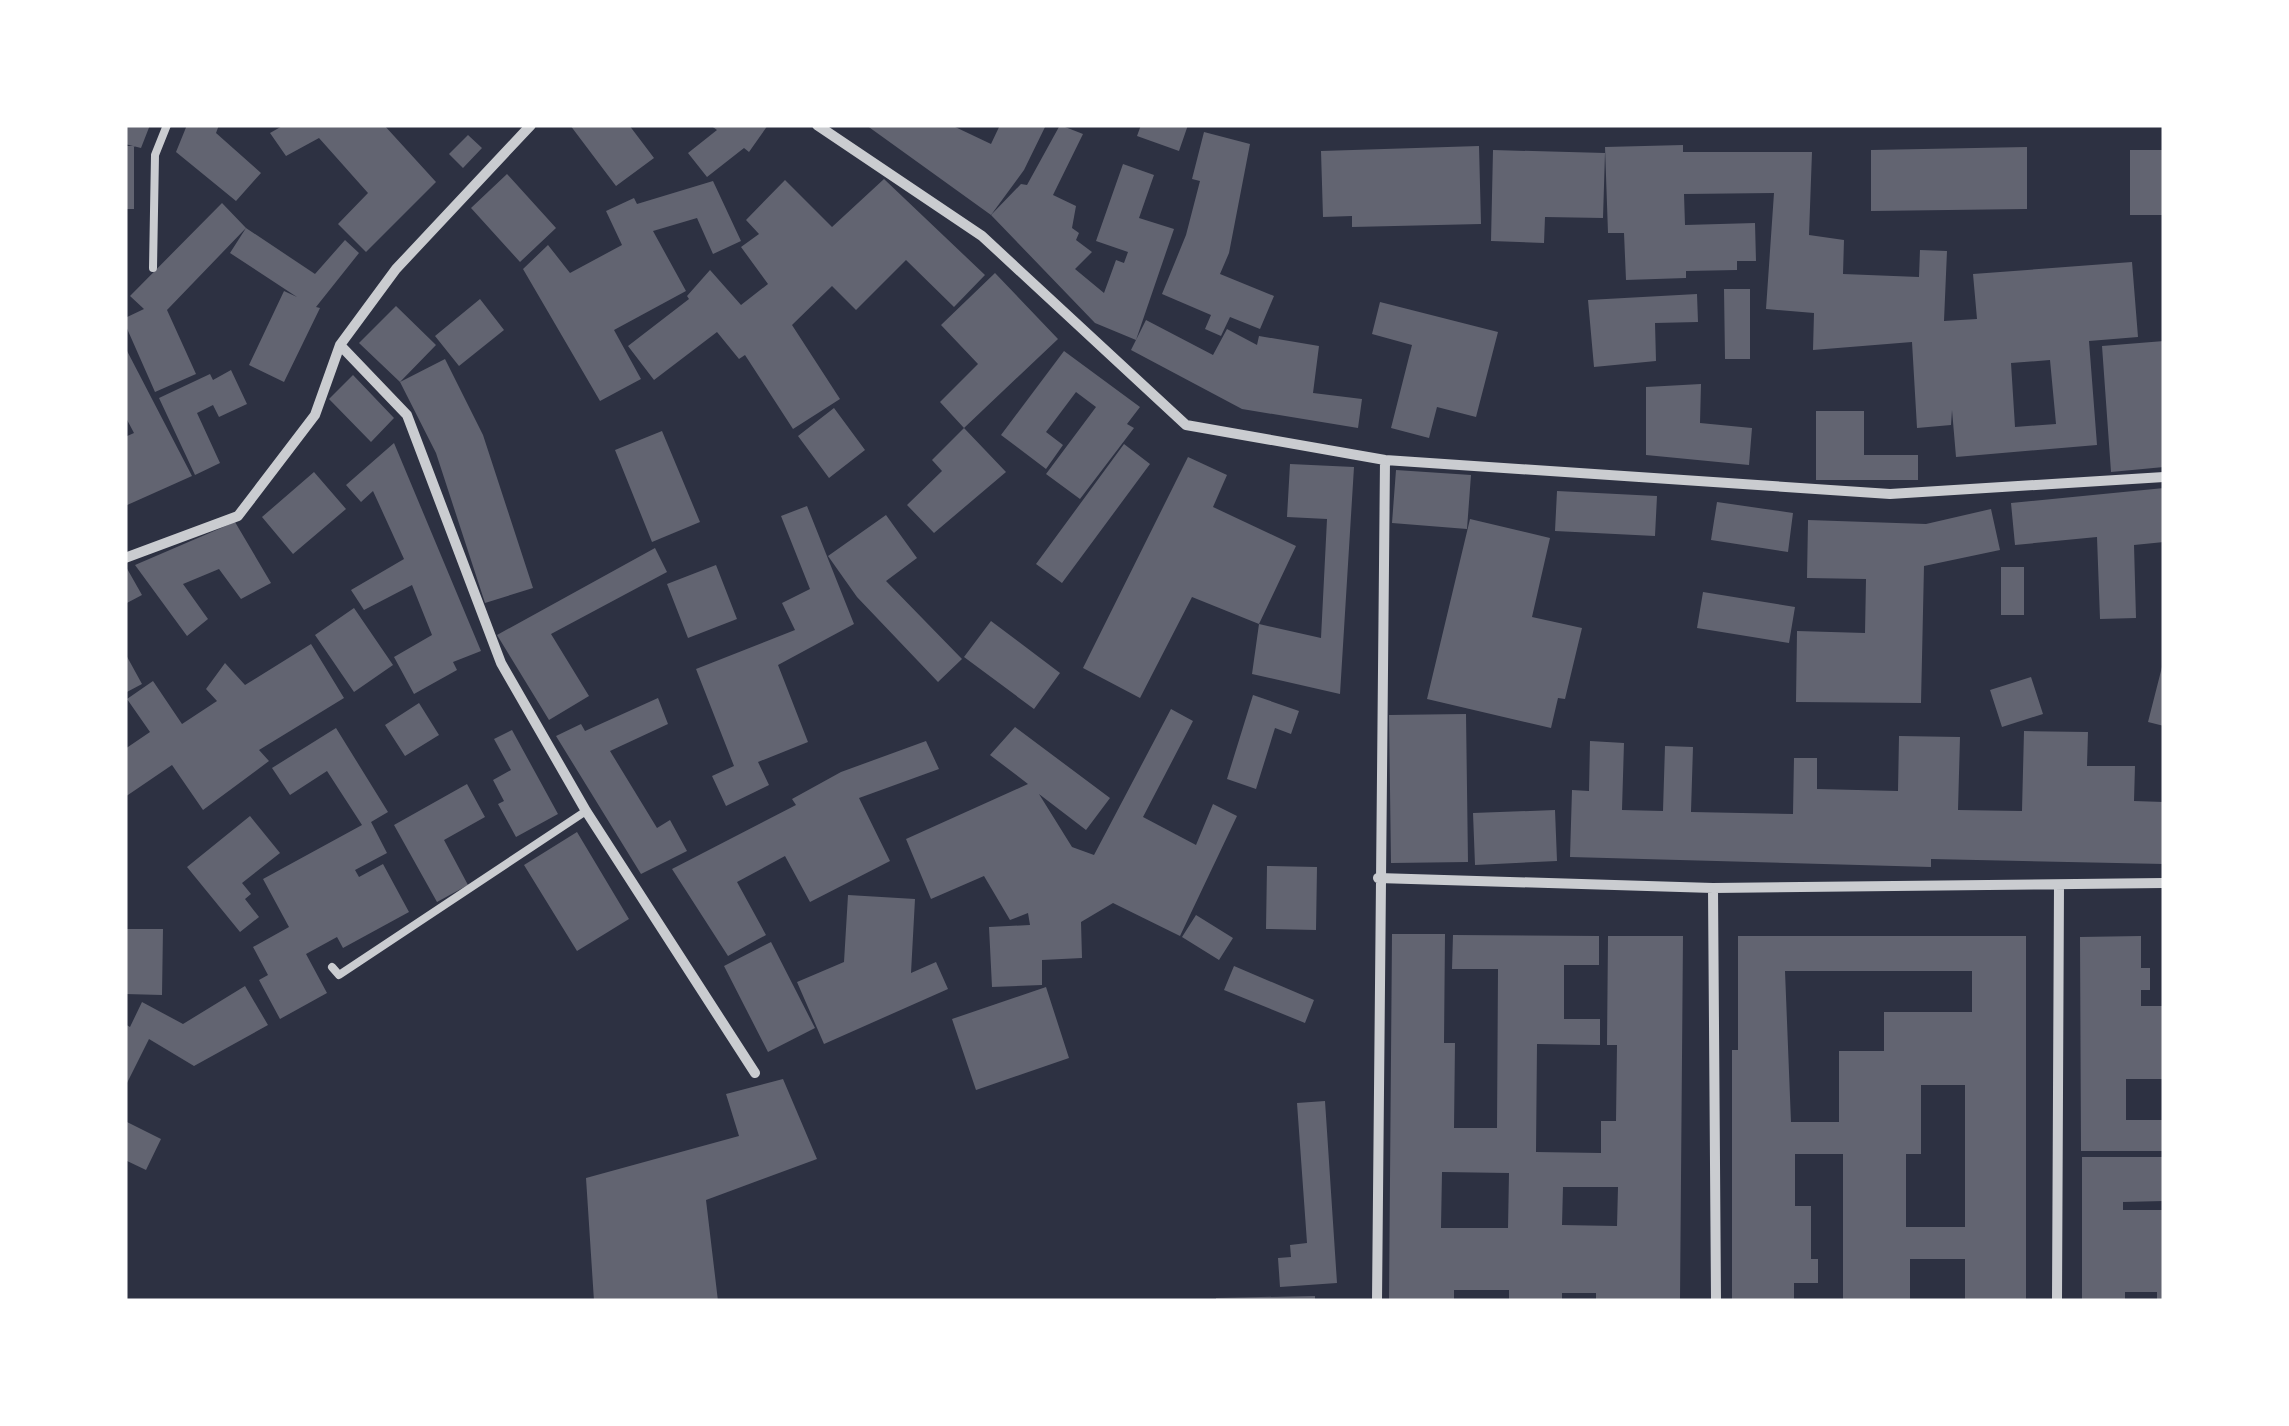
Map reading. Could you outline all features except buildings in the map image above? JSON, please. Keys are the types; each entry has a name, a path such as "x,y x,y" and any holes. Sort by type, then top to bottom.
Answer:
{"street":[{"path":"125,558 238,516 315,415 340,345 396,268 532,125"},
{"path":"817,125 982,236 1186,424 1386,460 1890,494 2164,476"},
{"path":"340,345 407,415 501,663 586,811 756,1073"},
{"path":"1377,1301 1378,878 1386,460"},
{"path":"1378,878 1713,888 2164,883"},
{"path":"2058,885 2058,1301"},
{"path":"1713,888 1716,1301"}],"lane":[{"path":"153,268 155,155 167,125"},
{"path":"332,967 338,975 586,811"}]}
